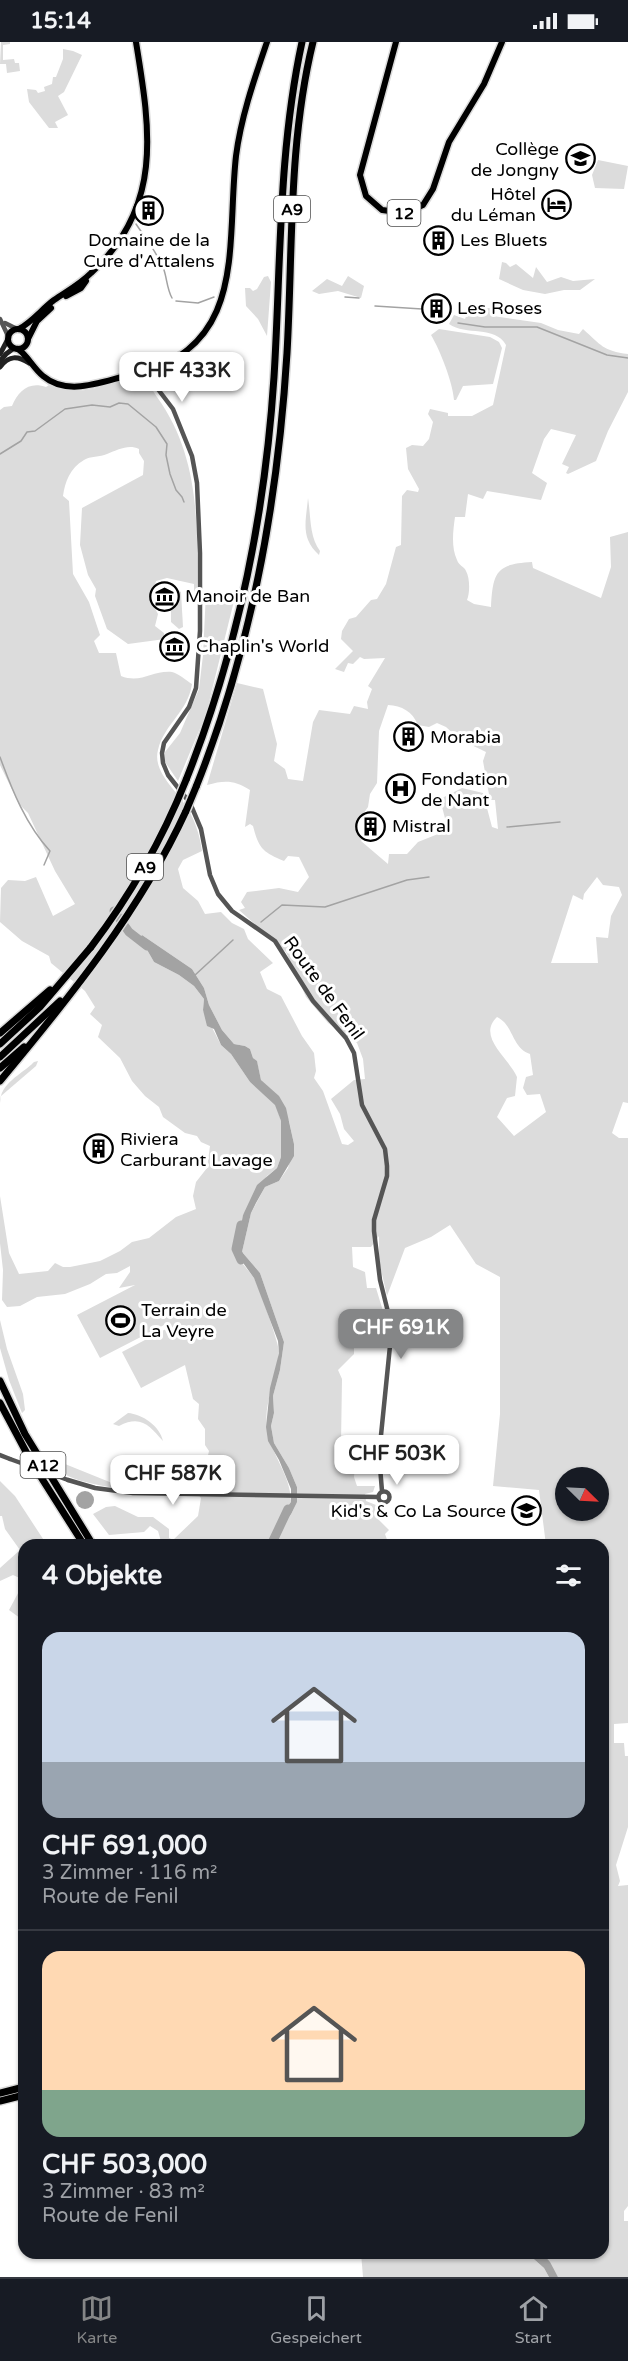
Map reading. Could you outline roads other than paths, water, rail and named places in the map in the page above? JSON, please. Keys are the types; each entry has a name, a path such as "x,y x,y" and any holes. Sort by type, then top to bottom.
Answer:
{"highway":[{"name":"A9","path":"0,1044 40,1007 91,947 142,872 167,824 210,717 247,576 259,510 274,376 284,158 302,42"},
{"name":"A9","path":"0,1057 70,992 119,929 175,835 215,735 257,577 271,501 286,360 294,167 300,112 313,42"},
{"path":"0,1033 60,983"},
{"path":"0,1068 33,1037 70,992"},
{"path":"0,1082 70,992"},
{"name":"A12","path":"0,1381 25,1434 89,1539"},
{"name":"A12","path":"0,1403 29,1457 80,1539"},
{"path":"0,2093 18,2088"},
{"path":"0,2101 18,2096"}],"main road":[{"path":"0,361 6,354 24,347 39,318 59,301 81,288 115,246 129,223 145,177 148,129 136,42"},
{"path":"8,338 16,349 50,381 58,385 74,387 148,370 174,358 195,344 212,324 222,301 237,156 245,106 267,42"},
{"name":"12","path":"396,42 360,175 364,192 372,203 381,210 400,214 416,210 431,194 449,142 484,84 502,42"},
{"path":"0,354 12,332 92,273"},
{"path":"18,329 25,332 32,364"},
{"path":"0,367 13,357 19,357 32,364"}],"street":[{"path":"1,320 18,329"},
{"path":"1,320 8,338"},
{"name":"Route de Fenil","path":"148,370 154,384 173,409 192,456 197,483 201,553 196,688 189,707 164,743 163,763 168,775 190,803 201,829 210,875 218,894 232,911 275,941 313,1001 351,1044 362,1105 385,1149 387,1176 377,1206 374,1231 380,1280 390,1320 391,1336 380,1455 382,1491"},
{"path":"0,1455 68,1480 120,1492 368,1496 378,1497 383,1502 389,1500 388,1493 382,1491 378,1497"}],"waterway":[{"path":"136,224 161,263 172,298"},
{"path":"176,301 198,303 214,297"},
{"path":"345,297 359,298"},
{"path":"375,306 422,309"},
{"path":"458,323 485,327 537,327 607,355 628,358"},
{"path":"0,454 21,441 27,432 35,431 65,409 92,405 110,407 119,403 128,404 156,427 167,444 166,455 170,474 184,502"},
{"path":"0,757 27,819 50,851 44,865"},
{"path":"507,827 560,822"},
{"path":"261,922 282,905 325,907 407,880 429,877"},
{"path":"114,911 129,932 147,946"},
{"path":"194,976 233,940"},
{"path":"241,1225 236,1249 241,1260"},
{"path":"274,1539 288,1509"}],"place":[{"name":"Collège de Jongny","path":"580,159"},
{"name":"Hôtel du Léman","path":"557,204"},
{"name":"Domaine de la Cure d'Attalens","path":"149,211"},
{"name":"Les Bluets","path":"439,240"},
{"name":"Les Roses","path":"436,308"},
{"name":"Manoir de Ban","path":"164,596"},
{"name":"Chaplin's World","path":"175,646"},
{"name":"Morabia","path":"409,737"},
{"name":"Fondation de Nant","path":"400,789"},
{"name":"Mistral","path":"371,826"},
{"name":"Riviera Carburant Lavage","path":"99,1149"},
{"name":"Terrain de La Veyre","path":"120,1320"},
{"name":"Kid's & Co La Source","path":"527,1511"}]}
